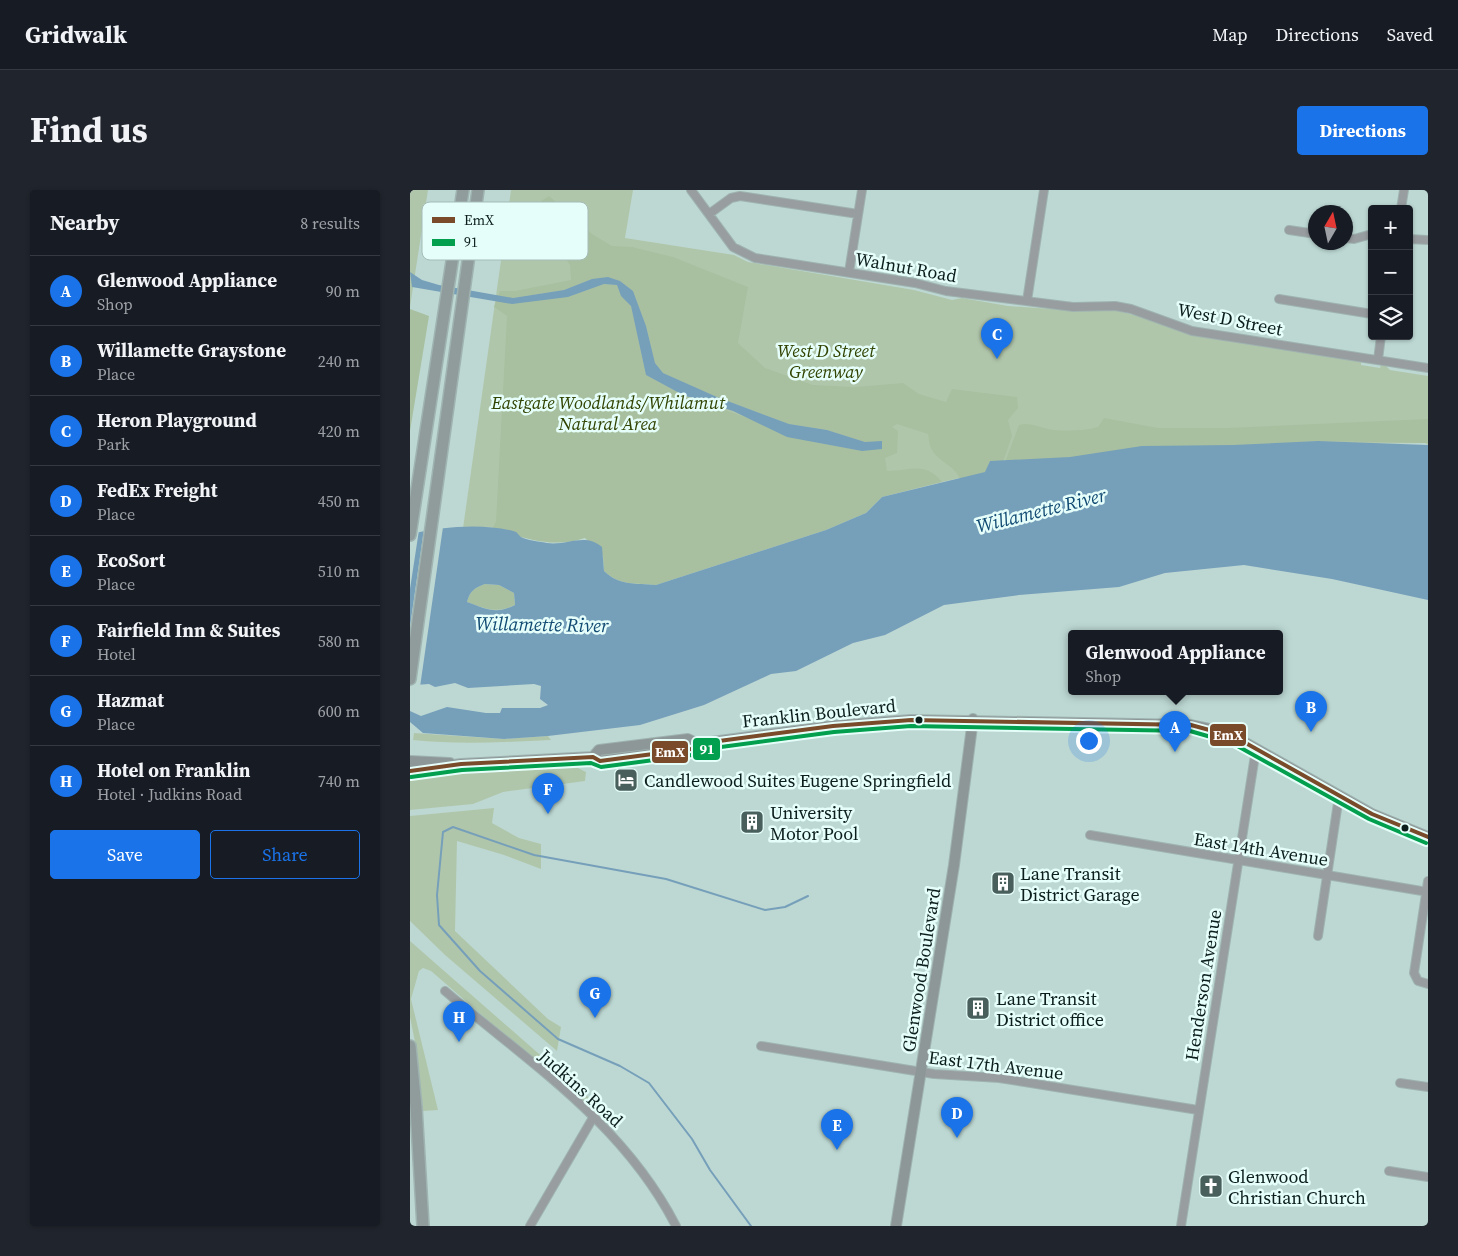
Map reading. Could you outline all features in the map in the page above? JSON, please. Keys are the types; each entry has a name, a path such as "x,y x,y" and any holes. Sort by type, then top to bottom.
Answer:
{"highway":[{"path":"410,535 451,260"},
{"path":"410,679 469,260"},
{"path":"410,1046 416,1107 423,1226"}],"main road":[{"name":"Franklin Boulevard","path":"410,771 461,764 593,758 600,761 691,749 698,744 870,722 973,719 1191,725 1220,732 1256,749 1392,824 1428,838"},
{"name":"Glenwood Boulevard","path":"896,1226 954,866 973,719"},
{"name":"Franklin Boulevard","path":"410,761 461,764"}],"street":[{"name":"Walnut Road","path":"691,190 733,247 754,258 915,283 946,291 1027,301"},
{"path":"849,272 862,190"},
{"path":"1027,301 1044,190"},
{"path":"1402,205 1404,190"},
{"path":"709,214 731,198 740,196 858,214"},
{"path":"1289,230 1308,233"},
{"path":"1353,239 1368,235"},
{"path":"1413,239 1428,240"},
{"path":"1279,299 1368,313"},
{"name":"West D Street","path":"1027,301 1072,307 1115,306 1131,309 1192,330 1428,368"},
{"path":"1378,360 1380,340"},
{"name":"Henderson Avenue","path":"1181,1226 1256,749"},
{"path":"1318,936 1339,796"},
{"name":"East 14th Avenue","path":"1090,835 1427,892"},
{"path":"1428,881 1415,978 1428,984"},
{"name":"Judkins Road","path":"444,991 594,1116 647,1176 676,1226"},
{"name":"East 17th Avenue","path":"761,1046 922,1072 999,1078 1198,1110"},
{"path":"1400,1083 1428,1087"},
{"path":"530,1226 594,1116"},
{"path":"1389,1171 1428,1177"}],"green space":[{"path":"410,190 428,190 426,202 422,202 422,229 410,307"},
{"name":"West D Street Greenway","path":"511,190 633,190 625,238 734,255 748,262 914,290 952,300 962,298 1008,306 1083,311 1117,311 1142,317 1193,335 1361,360 1361,365 1380,368 1381,365 1386,366 1390,370 1428,376 1428,445 1425,443 1142,446 1070,457 990,461 986,472 942,482 514,531 487,527 463,528 501,260 588,260 588,202 509,202"},
{"name":"Eastgate Woodlands/Whilamut Natural Area","path":"549,196 556,202 541,202"},
{"name":"Eastgate Woodlands/Whilamut Natural Area","path":"588,230 612,246 632,247 673,257 748,287 738,343 765,368 813,385 855,387 903,383 919,394 946,402 952,389 1017,397 1018,408 1008,420 1012,436 1003,462 990,461 986,472 960,479 955,471 932,450 928,434 897,424 892,427 898,431 897,453 885,458 887,471 923,469 936,475 942,482 882,497 866,513 826,530 656,585 628,583 610,576 604,571 603,556 585,538 561,542 538,541 493,528 496,521 507,316 494,307 500,291 515,291 571,280 570,265 567,260 588,260","holes":["592,279 620,281 633,291 646,326 655,363 663,373 717,397 789,424 827,430 865,442 882,442 862,451 815,442 683,395 646,375 631,306 621,296 617,285 604,284 568,297 513,298 564,290"]},
{"path":"410,309 429,316 410,431"},
{"path":"1104,418 1158,428 1227,428 1428,419 1428,443 1318,441 1005,462 1019,425 1032,425 1054,430 1070,431 1098,427"},
{"path":"485,584 499,585 514,593 515,605 496,610 467,602 473,590"},
{"path":"414,733 504,739 548,736 551,740 482,743 430,742 413,740"},
{"path":"578,768 586,772 585,781 503,792 473,804 410,810 410,774"},
{"path":"494,808 492,823 519,838 541,844 541,869 504,855 457,841 455,931 548,1019 561,1027 557,1051 445,955 410,921 410,816"},
{"path":"410,941 620,1125 615,1130 431,971 423,968 419,971 411,999 438,1110 423,1111 417,1052 410,1017"}],"water":[{"path":"410,272 422,280 439,285 513,298 564,290 592,279 608,277 620,281 633,291 646,326 655,363 663,373 717,397 789,424 827,430 865,442 882,441 882,449 862,451 787,437 733,411 683,395 646,375 631,306 621,296 617,285 604,284 568,297 512,304 412,287"},
{"name":"Willamette River","path":"1318,441 1428,445 1428,600 1332,579 1244,565 1165,573 1119,587 1019,595 944,605 885,635 853,643 796,671 771,674 704,705 640,725 548,736 504,739 423,733 410,722 410,711 421,716 447,707 486,713 500,713 502,708 540,708 548,705 540,699 541,686 534,684 468,688 455,683 435,687 429,684 415,685 410,692 410,534 435,529 488,527 513,531 523,538 547,543 589,540 602,547 604,571 610,576 628,583 656,585 826,530 866,513 882,497 985,472 990,461 1070,457 1142,446 1233,445","holes":["485,584 499,585 514,593 515,605 502,610 491,610 467,602 473,590 478,587"]}],"pier":[{"path":"443,527 420,687 410,694 410,626 424,529"},
{"path":"419,530 410,589 410,532"}],"waterway":[{"path":"751,1226 710,1170 692,1139 649,1083 620,1066 558,1039 480,971 439,925 437,895 443,832 453,827 534,855 666,879 765,910 785,907 808,896"}],"transit line":[{"name":"EmX","path":"410,771 461,764 593,757 600,761 691,749 704,743 833,726 911,720 1191,725 1235,737 1372,814 1428,837"},
{"name":"91","path":"411,777 462,770 591,763 601,767 692,755 706,749 834,732 911,726 1190,731 1232,743 1369,819 1426,843"}],"place":[{"name":"Heron Playground","path":"997,359"},
{"name":"Willamette Graystone","path":"1311,732"},
{"name":"Glenwood Appliance","path":"1175,752"},
{"name":"Candlewood Suites Eugene Springfield","path":"626,780"},
{"name":"Fairfield Inn & Suites","path":"548,814"},
{"name":"University Motor Pool","path":"752,822"},
{"name":"Lane Transit District Garage","path":"1003,883"},
{"name":"Lane Transit District office","path":"978,1008"},
{"name":"Hazmat","path":"595,1018"},
{"name":"Hotel on Franklin","path":"459,1042"},
{"name":"FedEx Freight","path":"957,1138"},
{"name":"EcoSort","path":"837,1150"},
{"name":"Glenwood Christian Church","path":"1211,1186"}]}
